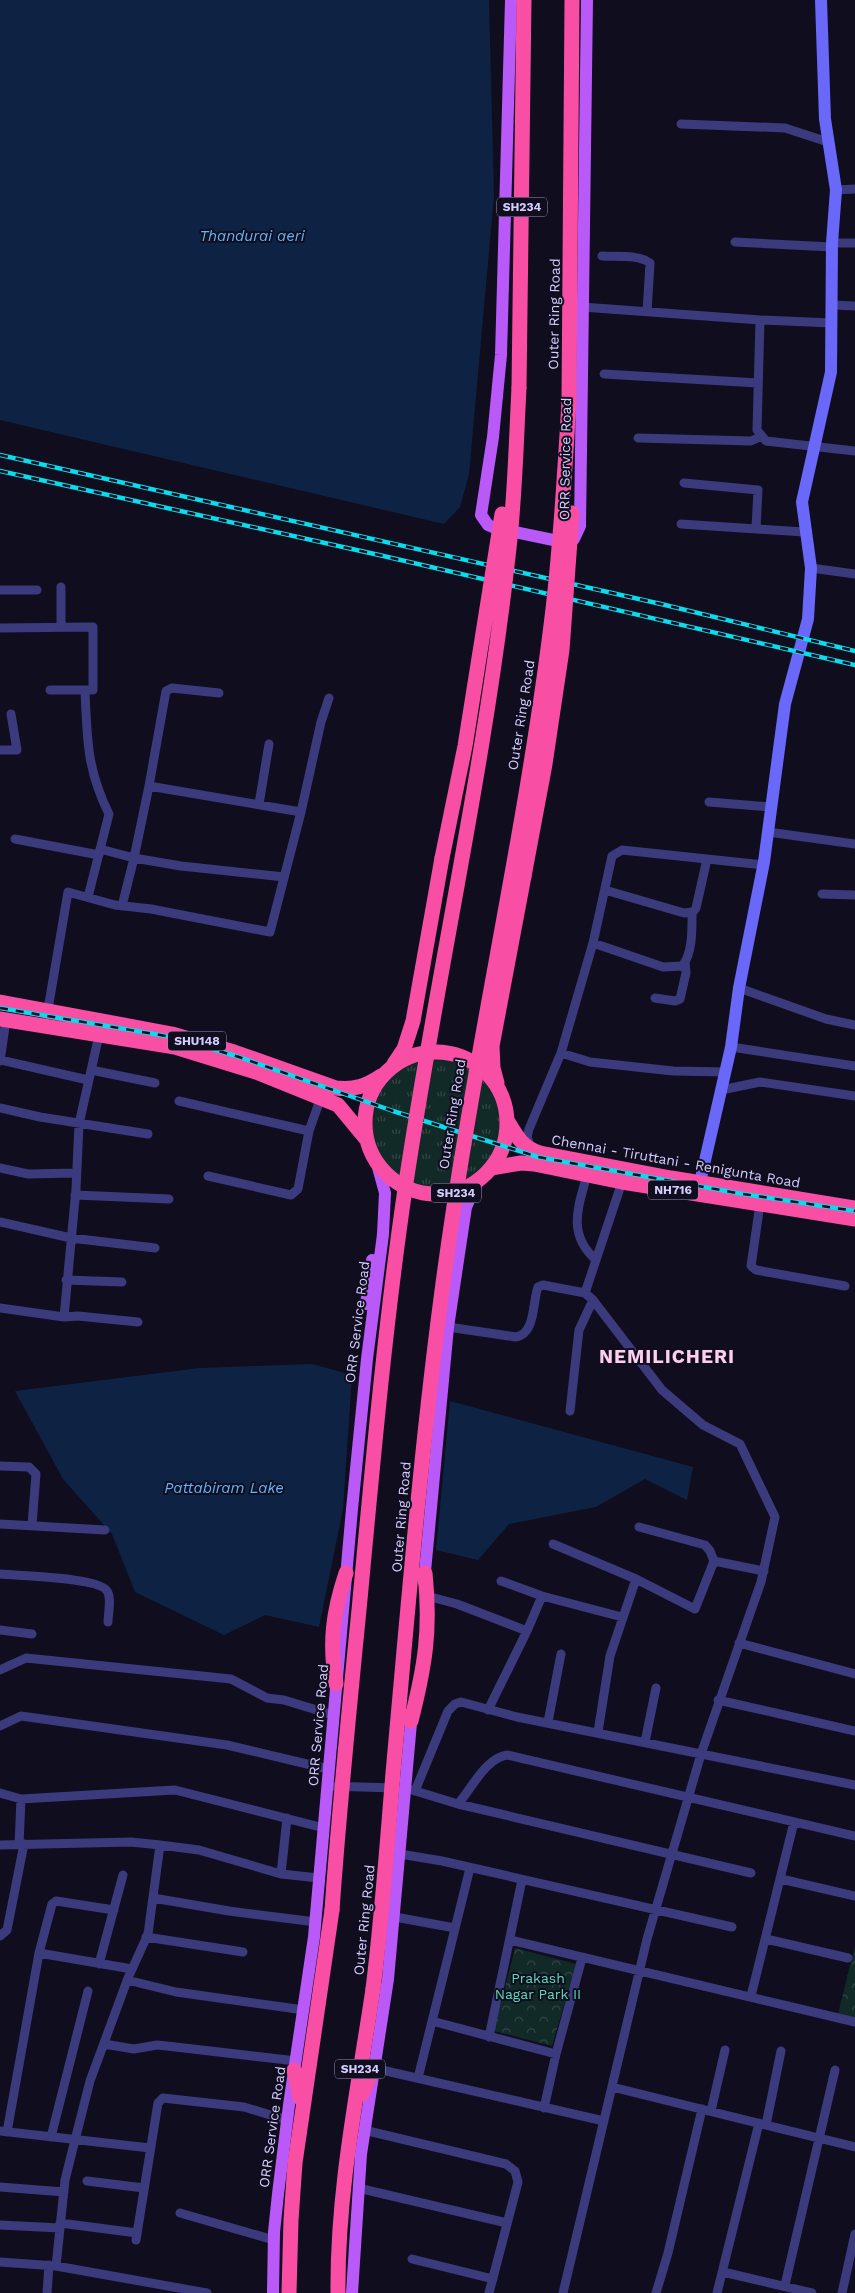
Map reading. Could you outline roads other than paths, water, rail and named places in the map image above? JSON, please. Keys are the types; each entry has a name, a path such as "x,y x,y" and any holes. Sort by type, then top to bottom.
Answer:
{"highway":[{"name":"SH234","path":"289,2293 290,2220 297,2145 332,1910 342,1776 370,1490 404,1195 470,816 508,555 519,398 524,0"},
{"name":"Outer Ring Road","path":"338,2293 339,2243 347,2149 373,1989 383,1904 416,1521 437,1325 475,1075 548,647 561,531 568,427 572,0"},
{"path":"388,1071 404,1049 413,1021 484,632 519,398"},
{"path":"501,1094 493,1068 492,1046 545,764 563,642 572,518 568,427"},
{"name":"Chennai - Tiruttani - Renigunta Road","path":"0,1002 99,1035 175,1047 256,1072 322,1097 338,1105 367,1140 376,1160 391,1177 421,1192 443,1193 454,1191 479,1179 491,1168 503,1146 507,1120"},
{"name":"Chennai - Tiruttani - Renigunta Road","path":"3,1020 46,1018 172,1034 234,1052 336,1088 350,1089 365,1086 406,1059 418,1055 430,1053 454,1055 466,1059 486,1073 501,1094 507,1120 519,1141 533,1151 699,1188 760,1204 855,1219"},
{"name":"Chennai - Tiruttani - Renigunta Road","path":"367,1140 366,1111 370,1097 388,1071"},
{"name":"Chennai - Tiruttani - Renigunta Road","path":"491,1168 521,1163 534,1164 622,1182 699,1188 855,1208"},
{"path":"336,1684 332,1661 332,1630 338,1597 346,1572"},
{"path":"411,1721 421,1682 427,1643 425,1573"},
{"path":"295,2066 302,2109"},
{"path":"353,2113 373,2068"}],"main road":[{"name":"ORR Service Road","path":"511,0 501,355 493,437 481,515 488,525 563,542 574,539 578,533 587,0"},
{"name":"ORR Service Road","path":"346,1572 369,1347 383,1234 385,1193 376,1160"},
{"path":"352,2293 358,2188 364,2130 388,1979 400,1854 410,1790 411,1721 448,1327 453,1298 460,1280 469,1230 467,1202 479,1179"},
{"name":"ORR Service Road","path":"273,2293 274,2240 287,2120 316,1922 336,1684"}],"street":[{"path":"699,1188 731,1047 739,988 764,865 785,704 808,619 811,568 804,532 802,502 831,372 832,245 836,190 828,142 821,0"},
{"path":"681,124 779,128 828,142"},
{"path":"836,190 855,189"},
{"path":"735,242 832,245 855,243"},
{"path":"602,256 638,258 650,263 647,312"},
{"path":"832,305 855,306"},
{"path":"582,308 832,323"},
{"path":"760,320 757,430 760,437 766,441 855,451"},
{"path":"604,374 758,383"},
{"path":"638,438 751,442 760,437"},
{"path":"684,483 758,490 756,528"},
{"path":"681,524 804,532"},
{"path":"811,568 855,574"},
{"path":"61,587 61,627"},
{"path":"0,590 37,590"},
{"path":"0,628 93,626 93,690 50,690"},
{"path":"122,906 149,786 166,691 172,688 219,693"},
{"path":"85,690 88,751 98,792 109,814 88,897"},
{"path":"46,1018 68,892 122,906 151,909 270,932 301,812 321,722 329,698"},
{"path":"0,750 17,750 12,714"},
{"path":"259,804 269,744"},
{"path":"149,786 301,812"},
{"path":"709,802 771,807"},
{"path":"768,832 855,844"},
{"path":"15,839 181,866 284,877"},
{"path":"533,1151 527,1137 529,1129 561,1053 593,943 612,856 622,850 764,865"},
{"path":"605,890 684,913 692,912 696,908 707,859"},
{"path":"822,894 855,895"},
{"path":"655,998 675,1001 680,999 686,973 692,912"},
{"path":"593,943 663,967 682,966 686,962"},
{"path":"739,988 826,1019 855,1025"},
{"path":"3,1020 0,1060 88,1080"},
{"path":"64,1317 75,1195 79,1124 99,1035"},
{"path":"731,1047 855,1066"},
{"path":"561,1053 590,1062 673,1071 725,1072"},
{"path":"90,1070 155,1082"},
{"path":"721,1090 760,1082 855,1096"},
{"path":"208,1176 291,1195 298,1188 309,1131 322,1097"},
{"path":"178,1101 309,1131"},
{"path":"0,1108 79,1124 148,1134"},
{"path":"0,1168 28,1174 76,1173"},
{"path":"587,1175 578,1210 578,1236 585,1250 596,1260"},
{"path":"586,1293 622,1182"},
{"path":"75,1195 169,1199"},
{"path":"760,1204 751,1266 756,1270 844,1286"},
{"path":"0,1222 71,1238 155,1248"},
{"path":"66,1280 122,1282"},
{"path":"448,1327 516,1337 522,1336 526,1333 529,1326 538,1287 543,1286 586,1293 662,1390 703,1425 740,1444 775,1517 764,1571 718,1700 655,1910 563,2293"},
{"path":"570,1411 579,1330 593,1300"},
{"path":"0,1308 64,1317 78,1316 138,1322"},
{"path":"0,1466 29,1467 36,1474 32,1525"},
{"path":"0,1524 105,1530"},
{"path":"553,1544 636,1580 695,1609 714,1561 710,1551 705,1546 639,1527"},
{"path":"714,1561 764,1571"},
{"path":"0,1574 74,1579 102,1586 108,1591 108,1622"},
{"path":"501,1580 542,1596 622,1617"},
{"path":"598,1732 610,1656 636,1580"},
{"path":"427,1596 457,1604 527,1631"},
{"path":"488,1710 542,1596"},
{"path":"0,1630 32,1634"},
{"path":"739,1644 855,1674"},
{"path":"548,1722 561,1654"},
{"path":"0,1670 26,1658 231,1679 267,1698 284,1700 333,1715"},
{"path":"645,1742 656,1688"},
{"path":"718,1700 855,1731"},
{"path":"410,1790 451,1707 462,1702 488,1710 855,1785"},
{"path":"0,1726 21,1716 227,1745 328,1769"},
{"path":"458,1804 486,1769 501,1756 507,1755 855,1836"},
{"path":"327,1786 410,1790 458,1804 751,1873"},
{"path":"0,1793 22,1799 175,1790 324,1828"},
{"path":"0,1936 7,1930 22,1844 22,1799"},
{"path":"281,1874 287,1818"},
{"path":"751,1996 794,1822"},
{"path":"0,1845 131,1842 199,1850 281,1874 320,1878"},
{"path":"47,2293 75,2140 90,2081 127,1980 146,1937 160,1845"},
{"path":"400,1854 732,1927"},
{"path":"418,2078 470,1868"},
{"path":"99,1964 123,1875"},
{"path":"781,1879 855,1896"},
{"path":"489,2036 522,1880"},
{"path":"153,1898 228,1912 316,1922"},
{"path":"114,1910 52,1902 39,1953 4,2132 150,2148"},
{"path":"395,1917 455,1928"},
{"path":"146,1937 243,1952"},
{"path":"766,1939 848,1958"},
{"path":"510,1940 855,2022"},
{"path":"39,1953 132,1969"},
{"path":"544,2108 556,2054 582,1958"},
{"path":"127,1980 176,1992 304,2010"},
{"path":"51,2137 88,1991"},
{"path":"432,2021 556,2054"},
{"path":"104,2044 134,2049 157,2045 167,2046 295,2066"},
{"path":"656,2293 706,2110 725,2050"},
{"path":"717,2293 781,2051"},
{"path":"373,2068 604,2121"},
{"path":"784,2285 835,2070"},
{"path":"612,2087 855,2147"},
{"path":"0,2225 60,2226 137,2237 158,2103 163,2098 244,2107 287,2120"},
{"path":"364,2130 506,2164 513,2168 518,2176 518,2182 489,2293"},
{"path":"87,2181 144,2188"},
{"path":"0,2187 64,2192"},
{"path":"358,2188 507,2223"},
{"path":"180,2213 274,2240"},
{"path":"842,2293 852,2269 855,2234"},
{"path":"412,2259 492,2279"},
{"path":"0,2262 52,2265 207,2293"},
{"path":"723,2272 812,2293"}],"water":[{"name":"Thandurai aeri","path":"0,0 489,0 494,196 469,474 460,507 444,524 0,420"},
{"name":"Pattabiram Lake","path":"312,1364 352,1375 343,1509 319,1627 265,1615 224,1635 135,1592 112,1534 63,1479 15,1391 200,1368"},
{"path":"450,1401 693,1467 687,1500 645,1479 596,1507 509,1524 478,1560 436,1550"}],"railway":[{"path":"0,455 661,604 855,651"},
{"path":"0,471 379,555 855,665"},
{"path":"0,1008 172,1037 239,1057 393,1111 538,1157 737,1193 855,1211"}],"district":[{"name":"NEMILICHERI","path":"667,1356"}],"park label":[{"name":"Prakash Nagar Park II","path":"538,1986"}]}
